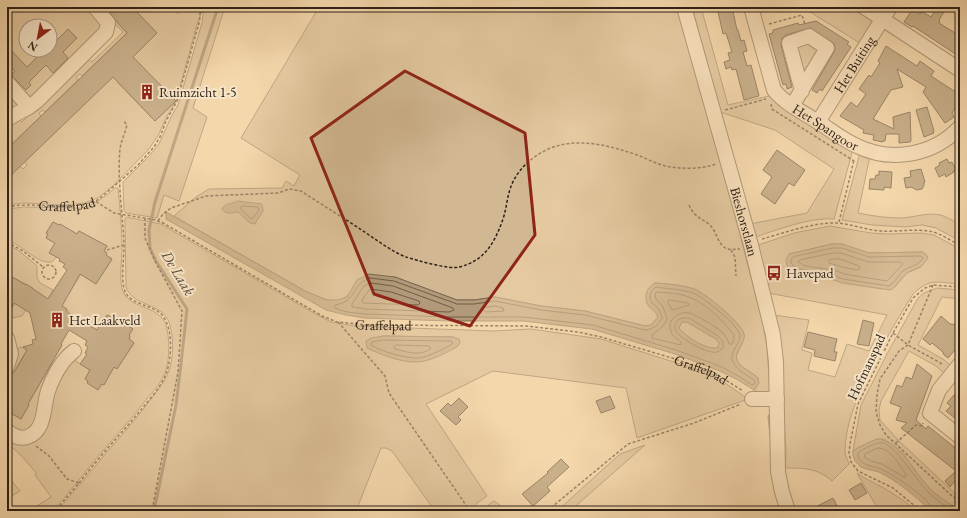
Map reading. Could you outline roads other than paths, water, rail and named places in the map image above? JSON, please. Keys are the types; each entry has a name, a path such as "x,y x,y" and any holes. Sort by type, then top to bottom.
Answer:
{"street":[{"path":"7,119 29,107 106,32 108,23 95,7"},
{"name":"Bieshorstlaan","path":"684,7 751,244 773,334 776,362 778,472 788,511"},
{"name":"Het Spangoor","path":"751,7 774,90 774,97 792,106 858,147 890,156 906,155 924,151 938,145 960,127"},
{"path":"864,7 960,70"},
{"name":"Het Buiting","path":"818,122 890,7"},
{"path":"792,106 802,90 827,48 808,37 789,43 802,90"},
{"path":"7,82 29,107"},
{"path":"7,338 10,354 7,366"},
{"path":"7,431 22,438 34,433 40,425 51,384 66,360 74,351"},
{"path":"956,369 939,390 930,413 960,437"},
{"path":"752,399 777,399"}],"water":[{"path":"237,201 262,204 263,211 255,224 252,224 238,212 227,213 222,209 225,205"},
{"path":"166,212 305,291 327,300 338,300 347,297 357,280 369,274 395,277 457,300 474,300 495,297 541,306 585,311 645,326 651,325 658,317 656,312 648,305 646,299 647,292 652,285 655,283 694,289 714,302 736,322 741,329 744,334 744,338 737,355 738,362 743,368 756,376 759,383 754,390 720,371 675,354 592,329 523,321 448,321 365,318 326,310 166,219","holes":["687,322 716,339 719,343 718,348 702,345 686,335 679,328 681,323"]},
{"path":"832,244 842,244 869,253 922,252 926,254 928,258 920,267 905,275 891,290 842,283 832,279 794,272 787,266 786,260 789,254"},
{"path":"383,336 453,337 459,339 460,342 458,346 438,356 428,360 412,362 392,358 367,348 366,341 371,338"},
{"path":"877,439 893,445 900,451 932,491 960,511 931,511 893,480 879,472 861,467 854,458 853,451"}],"waterway":[{"name":"De Laak","path":"154,511 176,405 187,309 156,261 150,248 149,230 155,202 218,7"},
{"path":"769,416 771,436"}],"place":[{"name":"Ruimzicht 1-5","path":"147,92"},
{"name":"Havepad","path":"774,273"},
{"name":"Het Laakveld","path":"57,320"}]}
